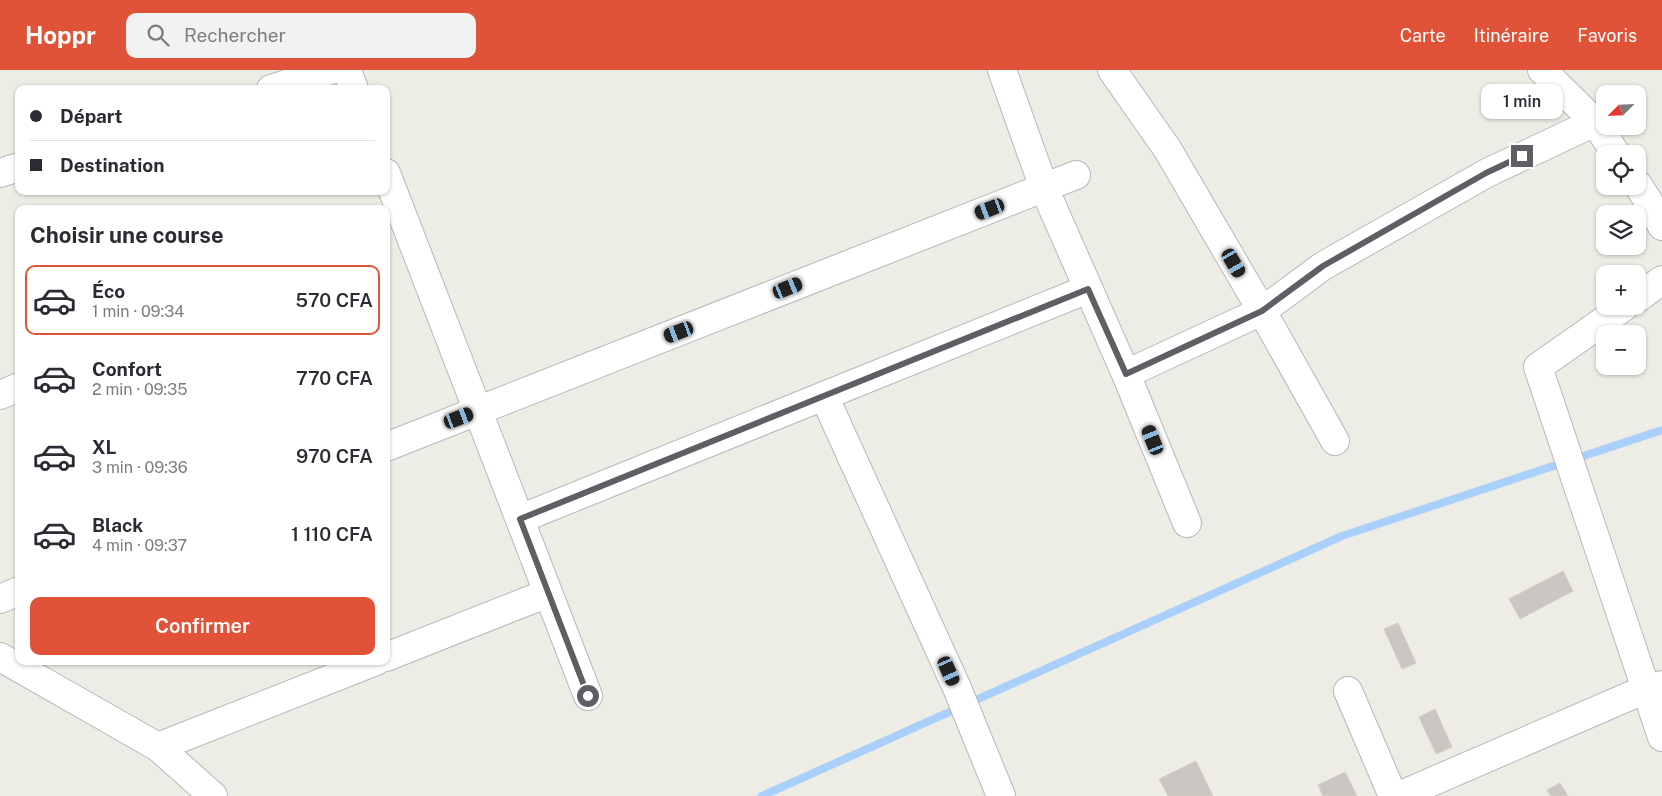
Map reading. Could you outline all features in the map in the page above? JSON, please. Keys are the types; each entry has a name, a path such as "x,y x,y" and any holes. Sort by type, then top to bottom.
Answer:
{"street":[{"path":"284,85 331,70"},
{"path":"346,70 352,85"},
{"path":"1002,70 1044,188 1126,374 1187,523"},
{"path":"1112,70 1168,150 1262,311 1334,441"},
{"path":"1542,70 1594,122 1610,145"},
{"path":"1126,374 1262,311 1323,266 1486,173 1594,122"},
{"path":"0,173 15,168"},
{"path":"390,445 1076,175"},
{"path":"390,195 397,234 478,411 588,696"},
{"path":"1644,195 1662,226"},
{"path":"1646,292 1662,280"},
{"path":"520,519 1088,289"},
{"path":"1612,315 1538,367 1654,687 1662,737"},
{"path":"0,395 15,389"},
{"path":"824,396 956,688 1001,796"},
{"path":"0,598 15,592"},
{"path":"390,655 548,593"},
{"path":"0,657 158,747 214,796"},
{"path":"158,747 366,665"},
{"path":"1399,796 1654,687"},
{"path":"1348,691 1393,796"}],"building":[{"path":"1563,571 1573,591 1520,619 1509,599"},
{"path":"1398,623 1416,663 1402,669 1384,629"},
{"path":"1435,709 1452,747 1436,754 1419,717"},
{"path":"1196,761 1213,796 1168,796 1159,779"},
{"path":"1345,772 1357,796 1323,796 1318,785"},
{"path":"1560,783 1568,796 1551,796 1547,790"}],"waterway":[{"path":"762,796 1342,536 1662,430"}],"route":[{"path":"588,696 520,519 1088,289 1126,374 1262,311 1323,266 1486,173 1522,156"}]}
